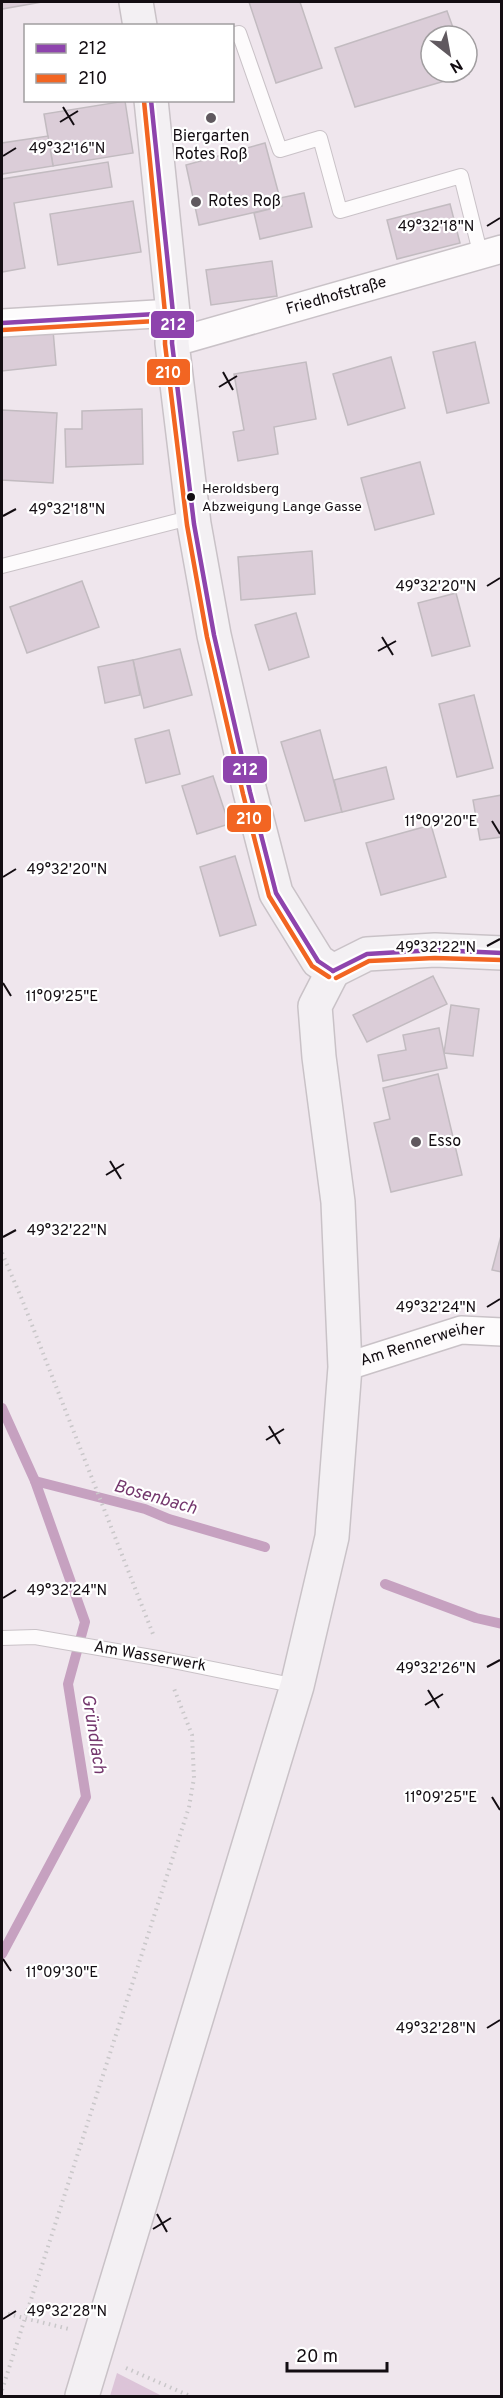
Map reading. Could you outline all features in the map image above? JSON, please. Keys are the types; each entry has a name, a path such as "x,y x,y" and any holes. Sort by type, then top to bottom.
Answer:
{"main road":[{"path":"136,2 140,24"},
{"path":"151,102 194,517 214,635 276,893 318,961 333,971"},
{"path":"82,2397 297,1686 332,1537 345,1367 338,1202 319,1057 315,1006 333,971 367,954 435,950 501,953"}],"street":[{"name":"Friedhofstraße","path":"2,323 173,328 491,252"},
{"name":"Am Rennerweiher","path":"345,1367 461,1330 501,1332"}],"lane":[{"path":"234,34 239,33 279,150 320,138 340,211 461,176 491,252"},
{"path":"2,566 194,517"},
{"name":"Am Wasserwerk","path":"2,1638 35,1637 163,1659 297,1686"}],"path":[{"path":"2,1253 96,1486 192,1735 194,1778 189,1807 2,2390"},
{"path":"8,2314 98,2345 190,2397"}],"shaded area":[{"path":"117,2373 162,2396 110,2396"}],"building":[{"path":"2,2 42,2 2,9"},
{"path":"249,2 300,2 322,68 276,83"},
{"path":"447,11 452,24 419,24 419,84 434,84 355,107 335,48"},
{"path":"125,102 133,153 53,166 44,114"},
{"path":"48,136 53,166 2,174 2,143"},
{"path":"265,143 282,206 199,225 186,165"},
{"path":"108,162 112,187 14,203 25,268 2,272 2,179"},
{"path":"304,193 312,227 260,239 254,213 282,206 280,198"},
{"path":"133,201 141,252 58,265 50,214"},
{"path":"450,204 460,243 397,259 387,220"},
{"path":"272,261 277,296 211,305 206,270"},
{"path":"53,330 56,365 2,371 2,335"},
{"path":"475,342 489,403 447,413 433,352"},
{"path":"391,357 405,408 348,425 333,374"},
{"path":"306,362 316,419 274,427 278,454 238,461 233,432 244,430 234,374"},
{"path":"142,409 143,464 66,467 65,429 82,429 82,411"},
{"path":"2,410 57,413 53,483 2,480"},
{"path":"420,462 434,514 375,530 361,478"},
{"path":"312,551 315,594 241,600 238,557"},
{"path":"82,581 99,627 27,653 10,607"},
{"path":"456,593 470,646 432,656 418,603"},
{"path":"296,613 309,657 269,670 255,625"},
{"path":"180,649 192,695 144,708 133,660"},
{"path":"133,660 140,695 105,703 98,667"},
{"path":"474,695 493,768 457,777 439,704"},
{"path":"169,730 180,774 146,783 135,739"},
{"path":"320,730 342,812 305,821 281,742"},
{"path":"386,767 394,799 342,812 334,780"},
{"path":"213,776 229,824 197,834 182,786"},
{"path":"502,795 502,837 480,840 473,800"},
{"path":"431,825 446,877 381,895 366,843"},
{"path":"235,856 256,925 220,936 200,867"},
{"path":"433,976 447,1004 367,1042 353,1015"},
{"path":"451,1005 479,1009 473,1056 444,1053"},
{"path":"439,1028 447,1068 383,1081 378,1055 406,1050 403,1035"},
{"path":"438,1074 462,1175 391,1192 374,1123 390,1119 383,1088"},
{"path":"502,1232 502,1272 492,1270"}],"waterway":[{"name":"Gründlach","path":"2,1408 35,1481 85,1622 68,1684 86,1797 2,1954"},
{"name":"Bosenbach","path":"35,1481 145,1509 169,1519 265,1547"},
{"name":"Bosenbach","path":"385,1584 476,1618 502,1624"}],"transit line":[{"name":"210","path":"144,102 165,313 165,344 187,525 207,637 269,896 312,966 329,977"},
{"name":"212","path":"151,102 173,313 172,343 194,524 214,635 276,893 318,961 333,971"},
{"name":"212","path":"2,323 173,313"},
{"name":"210","path":"2,330 173,320"},
{"name":"212","path":"333,971 367,954 435,950 502,953"},
{"name":"210","path":"336,978 369,961 435,958 502,960"}],"place":[{"name":"Biergarten Rotes Roß","path":"211,118"},
{"name":"Rotes Roß","path":"196,202"},
{"name":"Heroldsberg Abzweigung Lange Gasse","path":"191,497"},
{"name":"Esso","path":"416,1142"}]}
